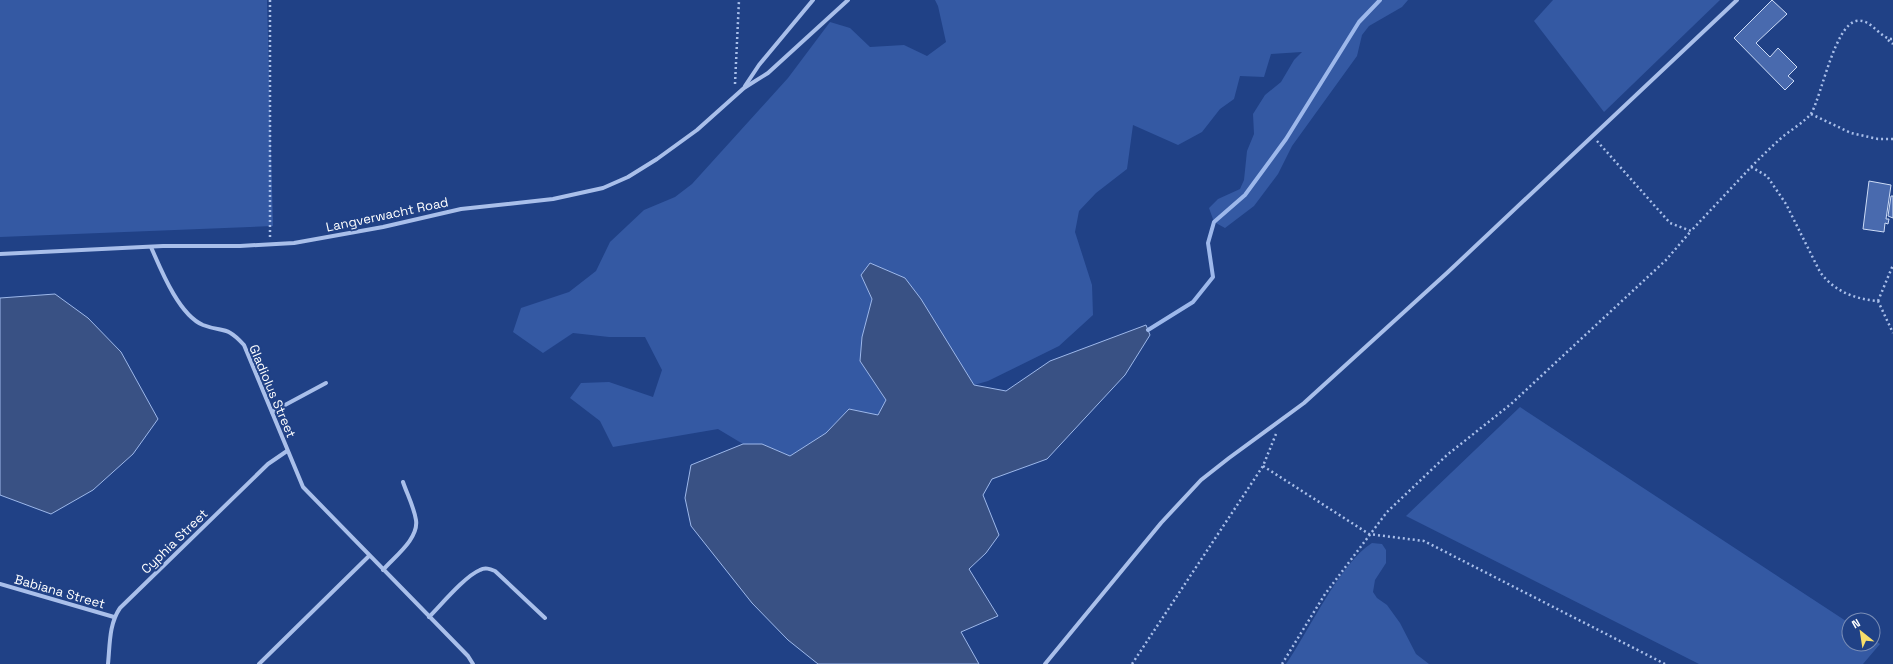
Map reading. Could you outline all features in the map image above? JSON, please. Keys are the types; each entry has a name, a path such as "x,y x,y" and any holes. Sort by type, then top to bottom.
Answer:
{"street":[{"name":"Langverwacht Road","path":"742,89 759,65 813,0"},
{"name":"Langverwacht Road","path":"0,254 151,247 270,245 294,243 383,227 461,209 552,199 603,188 628,177 657,159 697,130 742,89 768,72 848,0"},
{"path":"1045,664 1161,523 1201,480 1228,458 1304,403 1437,283 1737,0"},
{"name":"Gladiolus Street","path":"151,247 162,272 191,318 204,325 226,330 235,335 244,345 303,487 468,656 473,664"},
{"path":"272,412 326,383"},
{"name":"Cyphia Street","path":"114,617 133,594 263,469 287,451"},
{"path":"383,570 411,538 415,530 416,520 403,482"},
{"path":"259,664 369,556"},
{"path":"429,617 472,575 480,570 488,568 495,571 545,618"},
{"name":"Babiana Street","path":"0,584 114,617"},
{"path":"108,664 114,617"}],"path":[{"path":"270,0 270,245"},
{"path":"738,0 735,84 742,89"},
{"path":"1282,664 1326,594 1369,534 1387,512 1442,460 1511,404 1666,260 1751,167 1780,139 1811,114 1842,34 1847,26 1856,21 1866,22 1893,44"},
{"path":"1888,39 1893,39"},
{"path":"1811,114 1851,134 1878,139 1893,139"},
{"path":"1592,137 1670,223 1691,232"},
{"path":"1751,167 1767,176 1786,204 1826,281 1850,295 1868,300 1878,300"},
{"path":"1893,265 1878,300 1893,333"},
{"path":"1132,664 1263,466 1282,419"},
{"path":"1263,466 1369,534 1424,541 1665,664"}],"shaded area":[{"path":"0,0 267,0 273,226 0,237"},
{"path":"935,0 1408,0 1402,7 1369,26 1362,35 1357,56 1292,146 1278,174 1254,206 1225,228 1214,222 1209,208 1218,199 1240,189 1244,180 1247,151 1254,134 1253,114 1265,95 1281,82 1294,60 1302,52 1271,54 1264,77 1240,76 1234,99 1220,109 1202,132 1178,145 1133,125 1127,169 1096,193 1079,211 1075,232 1092,285 1093,315 1059,346 988,381 974,385 952,351 861,275 872,299 862,337 860,361 886,400 878,415 849,409 826,433 790,456 762,444 743,444 718,429 613,447 600,421 570,398 581,383 609,382 653,397 662,370 645,337 609,337 573,333 543,353 513,332 521,308 569,292 596,271 610,242 644,210 675,197 692,184 788,78 830,22 850,28 870,47 904,45 927,56 946,42 938,6"},
{"path":"1553,0 1720,0 1604,112 1534,21"},
{"path":"870,263 905,278 921,299 974,385 1006,391 1050,361 1146,325 1150,335 1125,375 1047,459 992,479 983,495 999,535 986,553 969,569 998,616 961,632 979,664 818,664 788,640 752,603 691,526 685,498 691,465 743,444 762,444 790,456 826,433 849,409 878,415 886,400 860,361 862,337 872,299 861,275"},
{"path":"55,294 88,318 121,352 158,419 133,454 93,490 51,514 0,495 0,298"},
{"path":"1520,407 1841,618 1841,652 1873,652 1863,664 1699,664 1406,516"},
{"path":"1372,543 1382,544 1386,550 1386,563 1375,580 1373,592 1377,598 1387,605 1400,623 1416,654 1429,664 1286,664 1337,581 1348,566"}],"building":[{"path":"1772,0 1787,14 1756,43 1770,57 1778,48 1797,67 1788,76 1794,81 1785,90 1734,38"},
{"path":"1869,181 1891,185 1886,219 1889,219 1888,224 1885,223 1884,232 1863,229"},
{"path":"1891,196 1893,196 1893,218 1888,216"}],"waterway":[{"path":"1148,330 1193,302 1213,277 1208,243 1214,222 1245,195 1286,139 1359,22 1380,0"}]}
